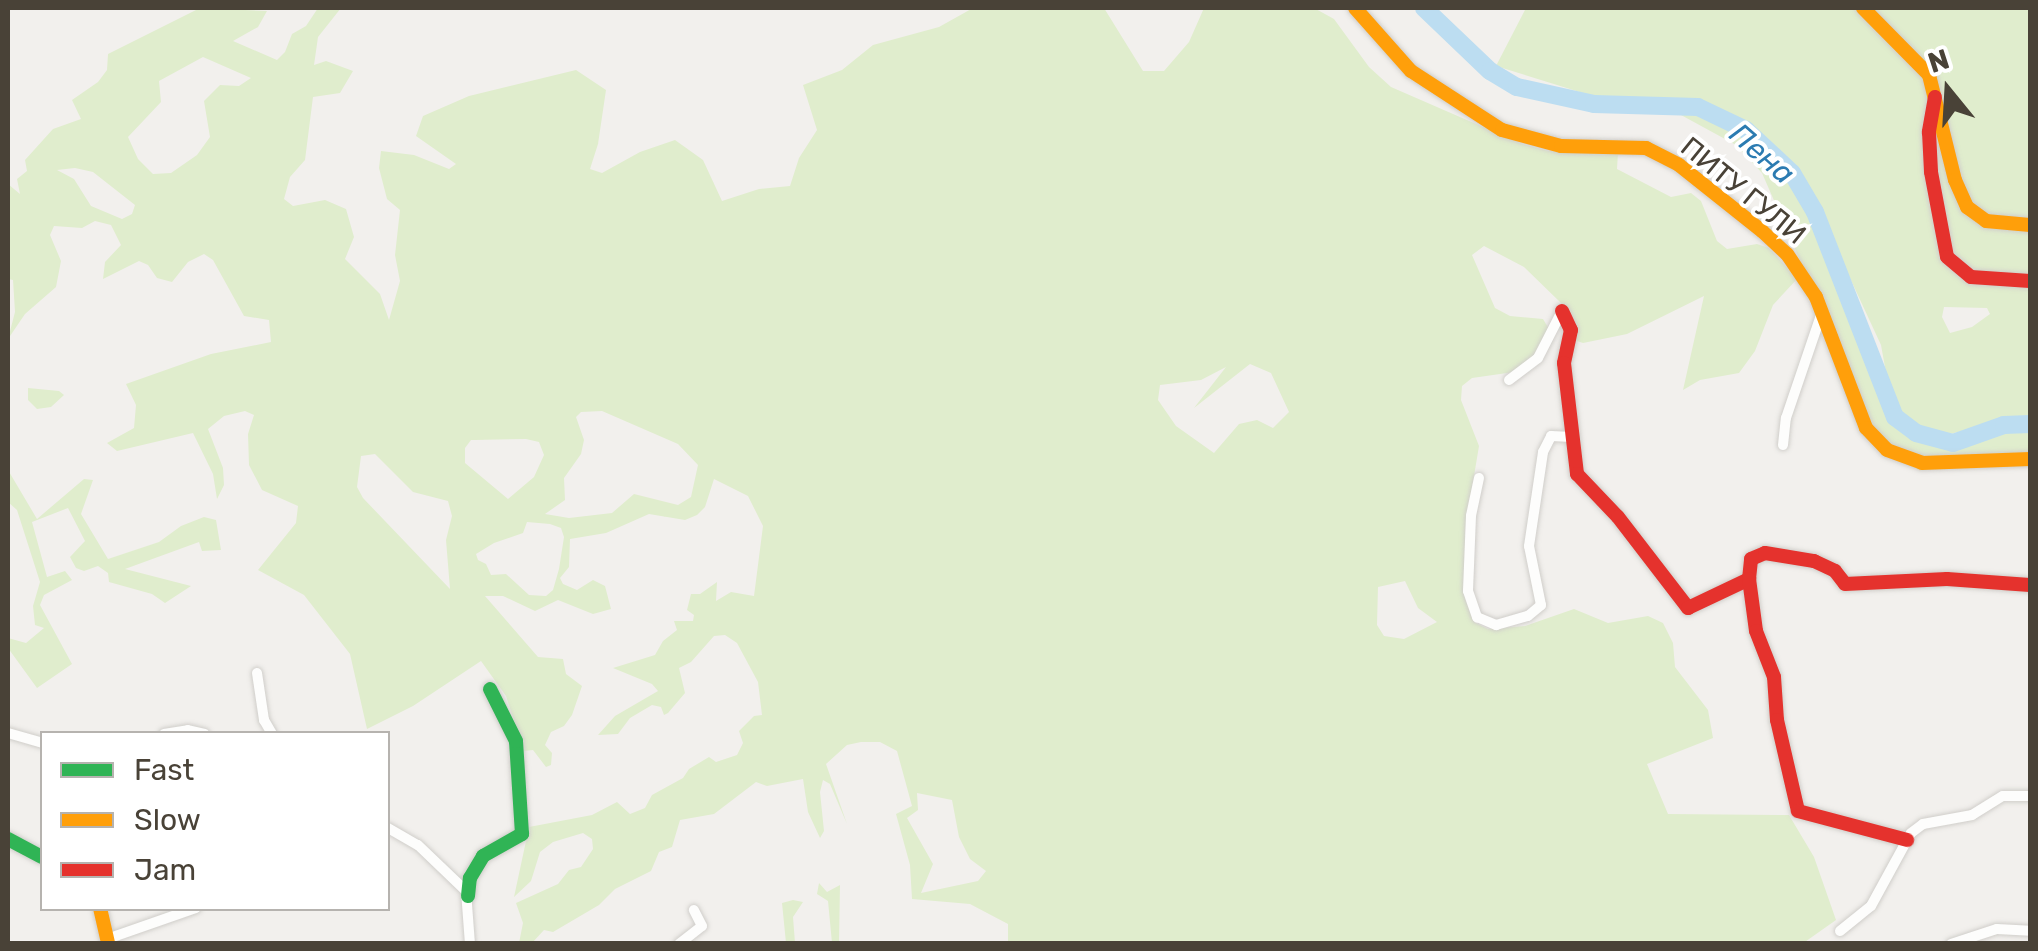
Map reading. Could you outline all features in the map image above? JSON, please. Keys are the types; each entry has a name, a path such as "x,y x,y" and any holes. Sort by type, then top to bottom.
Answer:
{"street":[{"name":"ПИТУ ГУЛИ","path":"1354,8 1411,72 1502,130 1560,146 1646,148 1679,165 1787,254 1822,311 1863,421 1887,450 1922,463 2030,459"},
{"path":"1863,8 1924,67 1946,130 1958,190 1972,213 1986,221 2030,226"},
{"path":"1936,94 1929,132 1938,227 1949,261 1972,277 2030,282"},
{"path":"1929,132 1936,121 1946,130"},
{"path":"1509,380 1538,358 1562,311"},
{"path":"1562,311 1571,330 1564,363 1577,474 1618,517 1688,608 1749,580"},
{"path":"1784,444 1786,418 1822,311"},
{"path":"1479,478 1471,516 1468,591 1482,621 1504,624 1528,616 1541,605 1529,546 1543,452 1551,436 1572,436"},
{"path":"1906,840 1798,811 1777,720 1774,677 1756,631 1750,559 1765,553 1814,560 1835,571 1845,584 1855,585 1948,579 2030,584"},
{"path":"256,673 264,720 270,731"},
{"path":"470,944 471,875 483,856 522,834 516,741 490,688"},
{"path":"8,733 40,742"},
{"path":"1840,931 1871,906 1887,883 1906,840 1930,820 1972,816 2003,796 2030,796"},
{"path":"390,829 418,845 468,896"},
{"path":"8,839 40,856"},
{"path":"679,944 702,926 694,910"},
{"path":"101,911 108,941 188,911"},
{"path":"1952,944 1997,930 2030,931"}],"green space":[{"path":"200,8 267,11 258,27 233,41 277,60 292,34 306,26 318,8 341,8 318,37 314,65 326,61 353,71 340,93 313,97 305,160 290,177 284,199 293,206 325,200 346,209 354,237 345,259 380,294 389,320 400,281 395,255 400,210 387,199 379,168 381,151 414,155 449,169 456,164 416,136 423,116 469,96 576,70 606,90 590,169 602,173 640,152 675,140 703,160 722,201 759,189 790,186 799,158 817,130 803,85 842,70 873,45 939,27 973,8 1104,8 1143,71 1164,71 1189,42 1204,8 1314,8 1334,19 1369,67 1391,87 1522,144 1548,151 1618,153 1617,169 1671,197 1691,193 1701,201 1717,241 1727,249 1757,244 1769,248 1797,279 1773,305 1755,351 1739,373 1700,380 1683,390 1704,296 1627,334 1583,343 1574,340 1561,303 1524,267 1484,246 1472,255 1495,308 1510,316 1543,319 1549,329 1533,356 1514,372 1472,378 1462,386 1461,400 1479,446 1465,530 1465,599 1474,622 1488,629 1525,626 1574,609 1608,623 1648,616 1663,623 1673,643 1675,667 1708,710 1713,738 1647,764 1668,814 1789,815 1814,857 1836,920 1802,944 1008,943 1008,924 970,904 912,899 910,865 896,814 912,806 897,751 880,742 861,742 847,745 826,764 847,824 830,784 823,780 820,792 824,831 820,838 808,812 803,779 767,786 756,782 714,814 680,820 672,847 659,852 651,871 615,889 599,905 553,932 544,930 532,943 519,943 523,923 516,903 558,884 569,870 581,867 593,849 592,839 583,833 553,842 540,852 531,881 514,897 529,827 592,815 617,802 630,814 645,808 652,795 683,778 689,769 709,757 716,762 737,755 743,743 739,731 754,716 762,715 758,682 737,643 725,635 714,636 691,662 679,668 685,693 668,713 664,715 661,707 652,705 630,718 618,734 598,735 615,716 658,691 652,684 613,668 655,655 663,641 677,630 674,621 693,621 694,615 687,610 691,594 700,594 717,582 716,601 731,592 754,596 763,526 748,496 714,479 705,507 685,520 649,514 606,533 570,539 569,567 560,578 563,584 577,590 593,580 605,586 611,609 593,614 558,600 535,611 503,596 485,596 538,657 563,659 566,674 582,686 572,715 564,726 551,732 545,745 552,753 551,765 546,767 533,750 524,751 506,696 481,661 413,706 367,729 350,654 304,595 258,570 296,523 298,506 262,490 249,465 248,434 254,415 245,411 224,416 208,429 223,468 224,485 217,499 213,474 193,433 117,451 107,443 134,428 136,405 126,384 211,354 271,342 269,320 244,316 213,260 204,254 188,262 172,282 157,278 148,265 139,261 103,279 105,262 121,245 111,225 95,221 82,228 54,226 50,235 61,261 56,287 25,314 8,339 15,312 13,280 8,279 8,184 20,194 17,179 27,171 25,160 53,129 81,119 72,100 98,82 107,70 108,54","holes":["203,57 251,78 239,86 220,85 204,101 210,137 197,155 171,173 153,174 138,159 128,137 161,102 159,81","57,170 93,172 135,205 132,214 122,219 91,206 74,179","1250,364 1271,373 1289,412 1273,428 1257,420 1239,424 1214,453 1176,426 1158,400 1160,385 1201,380 1226,367 1194,408","602,411 678,444 698,465 691,497 678,505 634,494 612,513 569,518 545,514 565,500 564,478 581,454 584,440 576,417 581,412","526,439 539,442 544,455 534,477 508,499 465,463 465,448 471,440","375,454 413,492 448,501 452,516 446,540 450,589 357,487 361,456","527,522 561,528 564,537 553,590 546,596 529,595 506,574 491,575 476,554 523,533","1405,581 1418,608 1437,622 1404,639 1384,636 1377,625 1378,587","917,793 952,800 959,837 970,859 986,871 978,881 921,893 933,864 907,818 918,810"]},
{"path":"1526,8 2030,8 2030,419 2010,419 1938,437 1909,423 1889,389 1881,345 1818,209 1790,164 1756,129 1704,103 1599,98 1496,66","holes":["1944,307 1987,308 1990,314 1972,327 1950,333 1942,317"]},
{"path":"1659,103 1698,107 1727,118 1792,173 1839,268 1895,417 1916,433 1953,443 2004,425 2030,424 2030,459 1922,463 1881,446 1762,173 1736,145"},
{"path":"28,388 64,395 51,407 37,409 28,400"},
{"path":"8,470 37,519 84,479 93,480 81,514 108,559 159,542 181,526 204,517 216,520 221,550 202,551 199,542 125,569 191,586 165,603 152,594 109,582 108,573 98,566 84,571 76,568 70,557 85,541 68,508 32,522 47,577 65,571 72,580 44,595 40,605 72,664 37,688 8,648 8,638 26,643 44,628 35,625 33,606 40,582 17,510 8,502"},
{"path":"819,883 827,892 840,885 839,943 832,943 828,901 817,894"},
{"path":"803,902 793,917 795,943 786,943 782,903"}],"waterway":[{"name":"Пена","path":"1424,8 1490,71 1517,87 1594,104 1698,107 1746,130 1792,173 1815,212 1895,417 1916,433 1953,443 2004,425 2030,424"}],"traffic: fast":[{"path":"468,896 470,878 483,856 522,834 516,741 490,689"},
{"path":"8,839 40,856"}],"traffic: slow":[{"path":"1355,8 1411,71 1502,130 1561,146 1646,148 1679,165 1762,231 1787,254 1816,297 1866,428 1887,450 1922,463 2030,459"},
{"path":"1863,8 1929,75 1955,180 1967,207 1986,221 2030,225"},
{"path":"101,911 108,944"}],"traffic: jam":[{"path":"1935,97 1929,132 1931,172 1947,257 1971,277 2030,281"},
{"path":"1562,311 1571,330 1564,363 1577,474 1618,517 1688,608 1749,579 1751,559 1765,553 1814,561 1835,571 1845,584 1947,579 2030,585"},
{"path":"1749,579 1756,631 1774,677 1777,720 1798,811 1907,840"}]}
